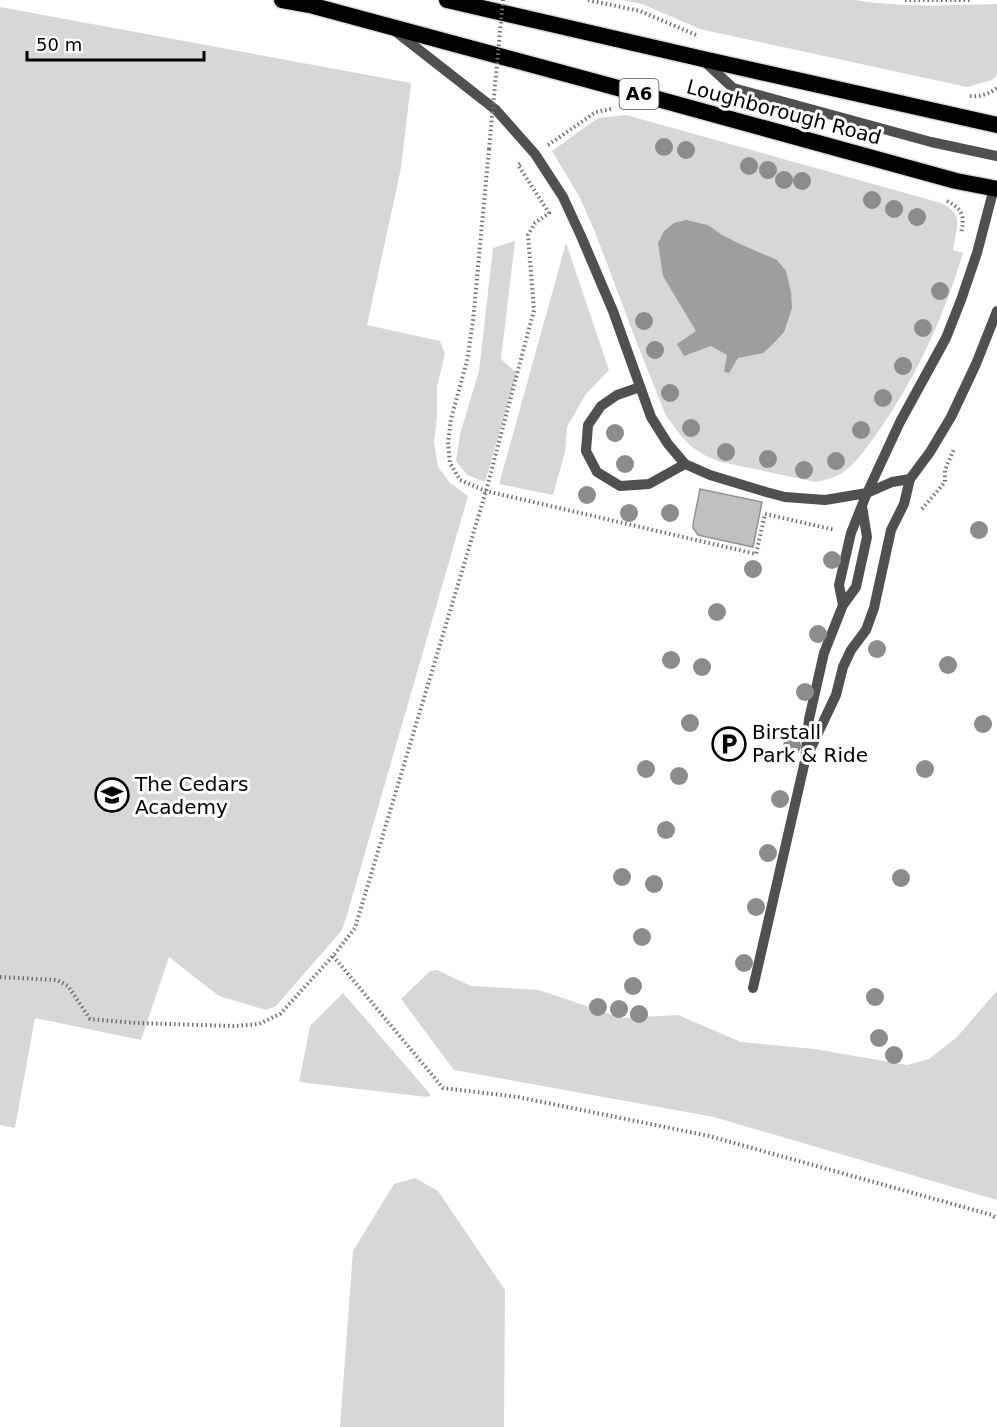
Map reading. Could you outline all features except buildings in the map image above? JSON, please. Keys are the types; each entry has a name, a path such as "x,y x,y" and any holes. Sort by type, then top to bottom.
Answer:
{"highway":[{"name":"Loughborough Road","path":"282,0 595,82 956,181 996,189"},
{"name":"Loughborough Road","path":"447,0 997,125"}],"lane":[{"path":"390,27 496,110 535,154 563,197 613,310 651,417 684,464 710,475 785,497 825,500 867,493 892,482 910,478"},
{"path":"703,59 733,88 931,141 997,156"},
{"path":"843,605 839,585 851,533 900,422 950,328 977,253 996,189"},
{"path":"805,760 836,695 843,667 866,630 874,608 891,530 904,504 910,478 930,452 951,417 976,364 997,311"},
{"path":"640,387 617,395 601,406 588,425 586,451 597,472 620,486 649,484 684,464"},
{"path":"753,988 805,760 808,719 824,653 843,605 856,587 867,537 862,506"}],"path":[{"path":"503,0 474,321 448,442 450,463 460,480 486,491 756,554 765,514"},
{"path":"588,0 640,11 693,34 704,36"},
{"path":"905,0 971,0"},
{"path":"967,96 989,94 997,88"},
{"path":"0,977 57,980 68,986 90,1019 234,1026 259,1024 280,1014 333,956 355,928 486,491 534,310 528,235 535,223 549,213 518,165 596,112 609,108"},
{"path":"333,956 443,1088 518,1096 709,1136 992,1215 997,1219"}],"shaded area":[{"path":"622,0 855,0 908,5 997,4 997,75 992,80 967,87 700,29 642,4"},
{"name":"The Cedars Academy","path":"0,7 411,83 401,168 367,325 440,341 445,354 437,386 434,442 438,467 450,483 468,496 342,930 276,1006 266,1010 219,996 169,957 141,1040 35,1018 15,1128 0,1125"},
{"path":"626,115 941,203 953,212 957,228 953,250 963,253 937,325 916,370 890,414 860,456 842,473 816,482 721,462 693,448 666,416 595,232 579,196 552,151 598,118"},
{"path":"686,220 708,225 722,235 777,260 786,271 792,308 784,332 763,353 738,358 729,373 724,372 727,355 711,346 684,356 677,344 696,331 663,276 658,243 664,231 674,223"},
{"path":"515,241 501,359 517,373 485,482 467,475 456,461 460,434 479,371 493,248"},
{"path":"566,243 609,370 586,394 567,427 565,452 553,495 499,484"},
{"path":"437,970 471,986 539,990 622,1018 678,1015 741,1042 814,1049 907,1065 929,1059 957,1037 997,991 997,1200 714,1117 454,1070 401,999 430,971"},
{"path":"343,993 431,1095 427,1097 299,1082 310,1026"},
{"path":"415,1178 438,1191 505,1290 504,1427 340,1427 353,1251 394,1184"}],"place":[{"name":"Birstall Park & Ride","path":"729,744"},
{"name":"The Cedars Academy","path":"112,795"}]}
